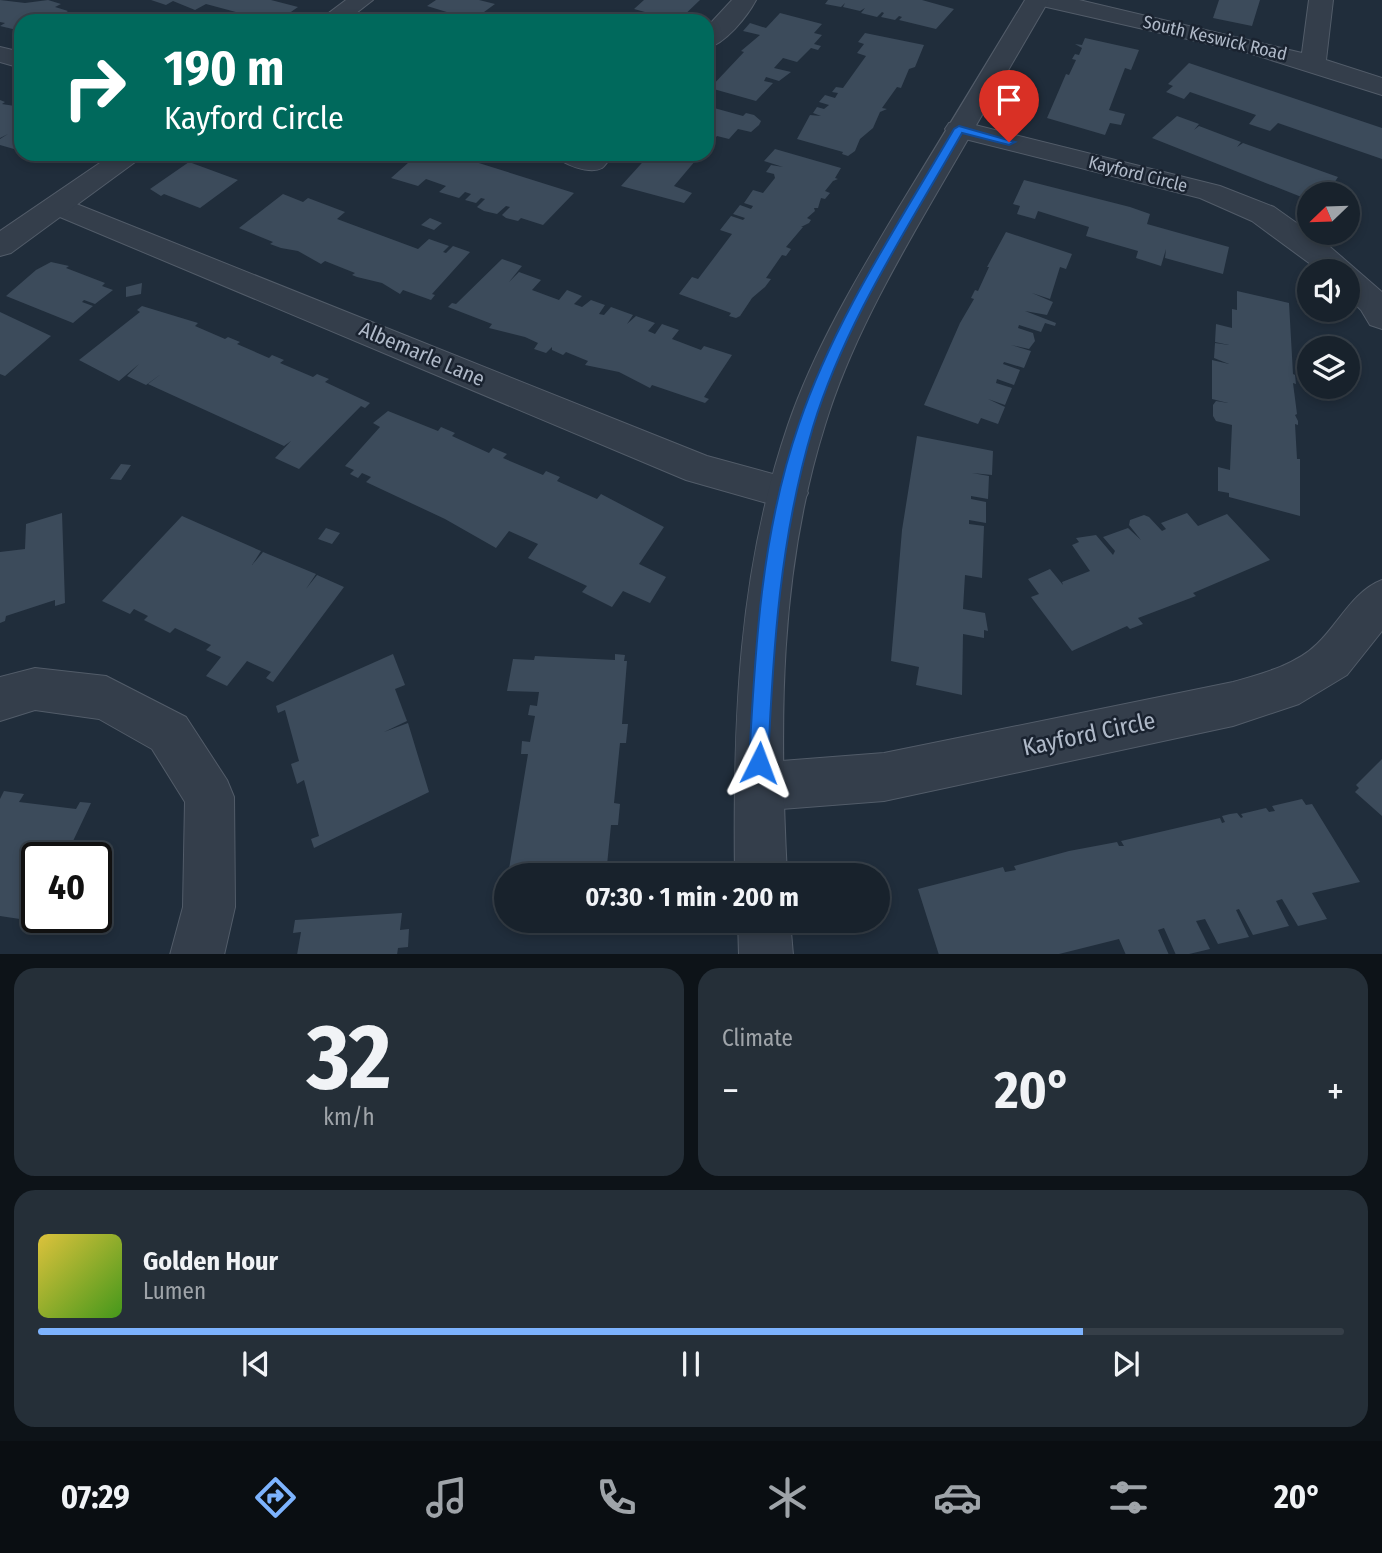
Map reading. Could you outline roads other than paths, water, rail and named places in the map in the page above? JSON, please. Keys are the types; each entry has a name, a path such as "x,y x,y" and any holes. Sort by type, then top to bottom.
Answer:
{"street":[{"path":"340,14 361,0"},
{"path":"714,34 740,8 744,0"},
{"path":"760,863 757,787 764,639 788,493 806,425 850,319 1037,0"},
{"name":"South Keswick Road","path":"1046,0 1214,36 1313,62 1382,87"},
{"path":"1313,62 1321,0"},
{"name":"Kayford Circle","path":"959,129 1210,192 1263,214 1325,259"},
{"path":"0,246 122,161"},
{"name":"Albemarle Lane","path":"59,206 700,469 788,493"},
{"path":"1360,290 1373,302 1382,317"},
{"name":"Kayford Circle","path":"757,787 884,777 1245,700 1283,689 1331,661 1382,599"},
{"path":"0,699 35,690 106,698 169,733 210,797 209,907 197,954"},
{"path":"765,933 766,954"}]}
